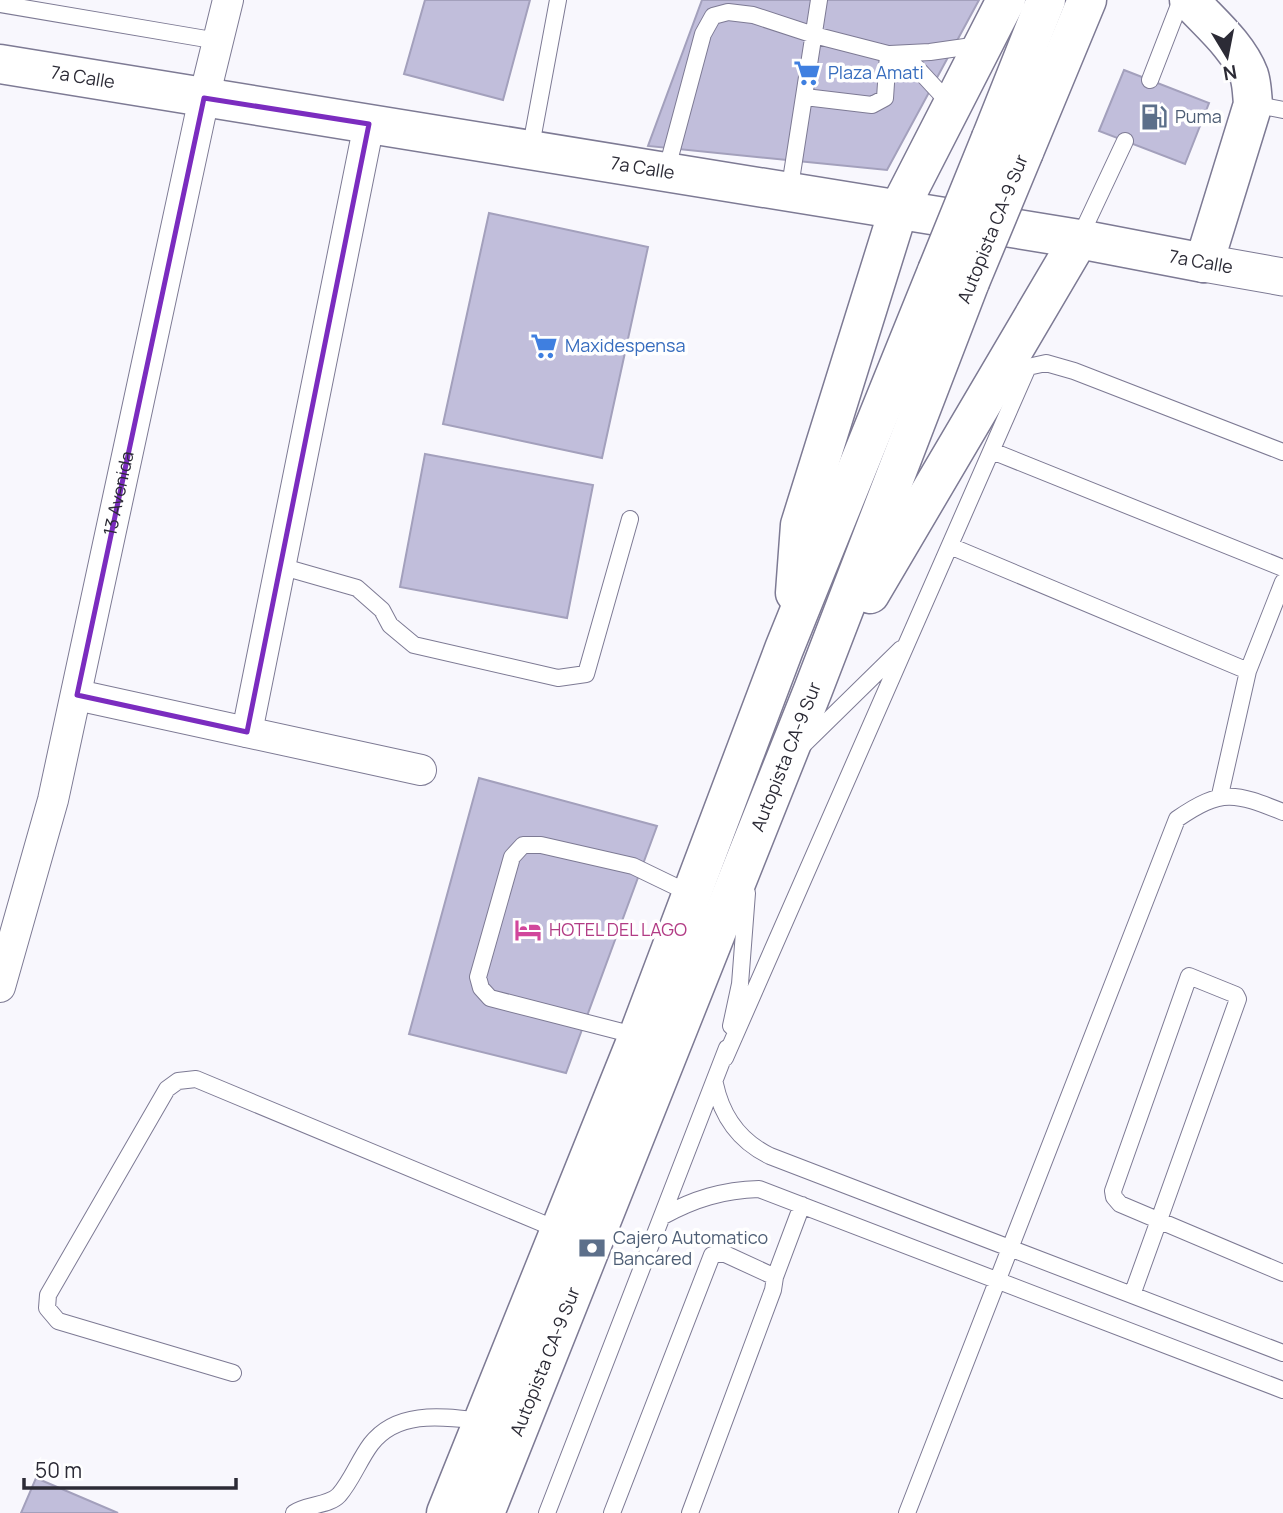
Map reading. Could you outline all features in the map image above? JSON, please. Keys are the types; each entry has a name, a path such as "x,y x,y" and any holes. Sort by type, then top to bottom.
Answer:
{"main road":[{"path":"792,630 800,525 898,211 1006,0"},
{"name":"Autopista CA-9 Sur","path":"1008,145 1046,0"},
{"name":"Autopista CA-9 Sur","path":"446,1513 638,1036 792,630 954,276 1008,145 1087,0"},
{"path":"1189,0 1231,44 1268,107 1203,263"},
{"name":"7a Calle","path":"0,64 1079,239 1203,263"},
{"path":"813,690 1079,239"},
{"name":"Autopista CA-9 Sur","path":"485,1513 813,690 954,276"}],"street":[{"name":"13 Avenida","path":"0,987 53,800 204,98 228,0"},
{"path":"247,732 369,124"},
{"name":"7a Calle","path":"1203,263 1283,277"},
{"path":"77,695 421,770"}],"lane":[{"path":"530,151 558,0"},
{"path":"789,193 819,0"},
{"path":"1150,80 1181,0"},
{"path":"0,4 218,41"},
{"path":"665,173 703,34 713,16 727,12 753,15 814,35 888,54 916,68 952,106"},
{"path":"888,54 930,52 984,44"},
{"path":"805,97 872,105 879,103 885,98 888,54"},
{"path":"1079,239 1125,141"},
{"path":"547,1513 724,1058 1028,367 1046,363 1074,371 1283,452"},
{"path":"992,451 1283,568"},
{"path":"280,566 358,588 382,610 390,625 414,645 558,678 586,674 630,519"},
{"path":"950,546 1248,671"},
{"path":"1220,795 1248,671 1283,582"},
{"path":"783,765 907,643"},
{"path":"907,1513 1177,819 1220,795 1246,798 1283,812"},
{"path":"638,1036 490,998 481,988 478,977 512,857 523,845 541,845 633,866 691,894"},
{"path":"724,1058 740,984 749,851"},
{"path":"1132,1295 1159,1220 1238,999 1236,995 1187,976 1113,1191 1114,1197 1120,1204 1159,1220 1283,1273"},
{"path":"233,1373 58,1321 47,1308 48,1295 167,1089 178,1081 196,1079 561,1231"},
{"path":"715,1084 726,1118 737,1133 758,1150 1283,1353"},
{"path":"663,1216 700,1198 739,1189 759,1189 1283,1390"},
{"path":"690,1513 774,1290 775,1277 802,1205"},
{"path":"612,1513 712,1255 723,1253 775,1277"},
{"path":"294,1513 304,1507 323,1503 335,1505 372,1442 395,1424 429,1416 483,1421"}],"highlighted area":[{"path":"204,98 369,124 247,732 77,695"}],"building":[{"path":"425,0 530,0 503,100 404,74"},
{"name":"Plaza Amati","path":"702,0 979,0 887,170 648,146"},
{"name":"Puma","path":"1124,70 1209,103 1185,164 1099,131"},
{"path":"489,213 648,247 602,458 443,424"},
{"path":"425,454 593,485 567,618 400,587"},
{"name":"HOTEL DEL LAGO","path":"479,778 657,826 566,1073 409,1034"},
{"path":"36,1478 118,1513 21,1513"}],"place":[{"name":"Plaza Amati","path":"807,73"},
{"name":"Puma","path":"1154,117"},
{"name":"Maxidespensa","path":"544,346"},
{"name":"HOTEL DEL LAGO","path":"528,930"},
{"name":"Cajero Automatico Bancared","path":"592,1248"}]}
